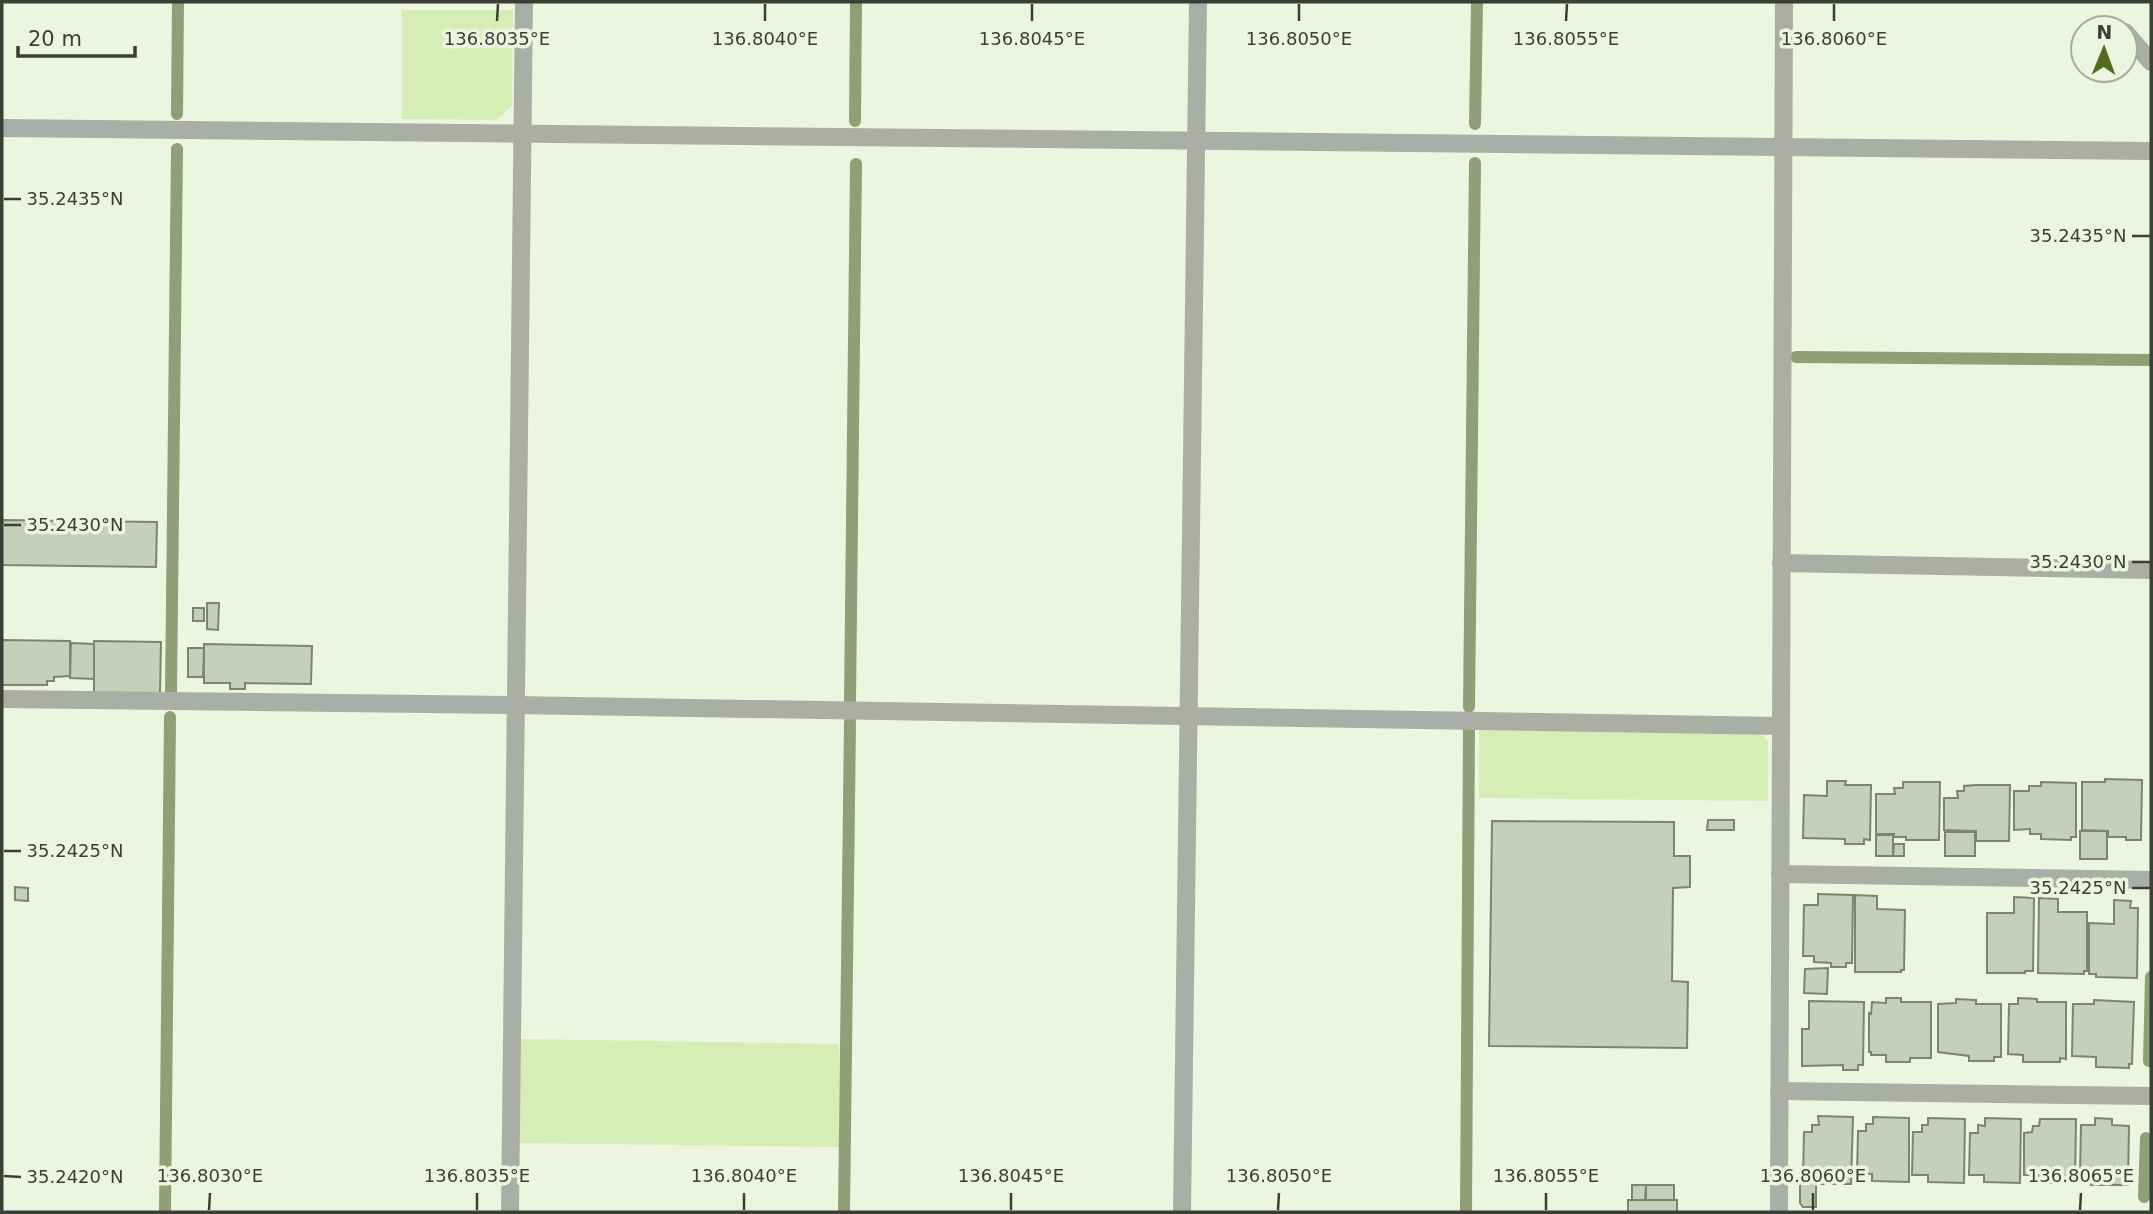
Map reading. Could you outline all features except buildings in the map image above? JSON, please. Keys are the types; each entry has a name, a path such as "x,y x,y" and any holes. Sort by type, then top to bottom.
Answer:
{"street":[{"path":"510,1212 524,2"},
{"path":"1182,1212 1198,2"},
{"path":"1779,1212 1784,2"},
{"path":"2139,48 2151,62"},
{"path":"2,128 2151,151"},
{"path":"1782,563 2151,570"},
{"path":"2,699 1781,726"},
{"path":"1780,874 2151,880"},
{"path":"1779,1091 2151,1096"}],"green space":[{"path":"402,10 513,10 512,106 496,120 402,119"},
{"path":"1479,727 1756,729 1768,741 1768,801 1479,798"},
{"path":"521,1039 839,1044 839,1147 519,1143"}],"waterway":[{"path":"177,114 178,2"},
{"path":"855,121 856,2"},
{"path":"1475,124 1477,2"},
{"path":"171,692 177,149"},
{"path":"1469,707 1475,163"},
{"path":"850,700 856,164"},
{"path":"1796,357 2151,360"},
{"path":"165,1212 170,717"},
{"path":"844,1212 850,722"},
{"path":"1466,1212 1469,728"},
{"path":"2149,1061 2151,977"},
{"path":"2144,1197 2146,1138"}]}
